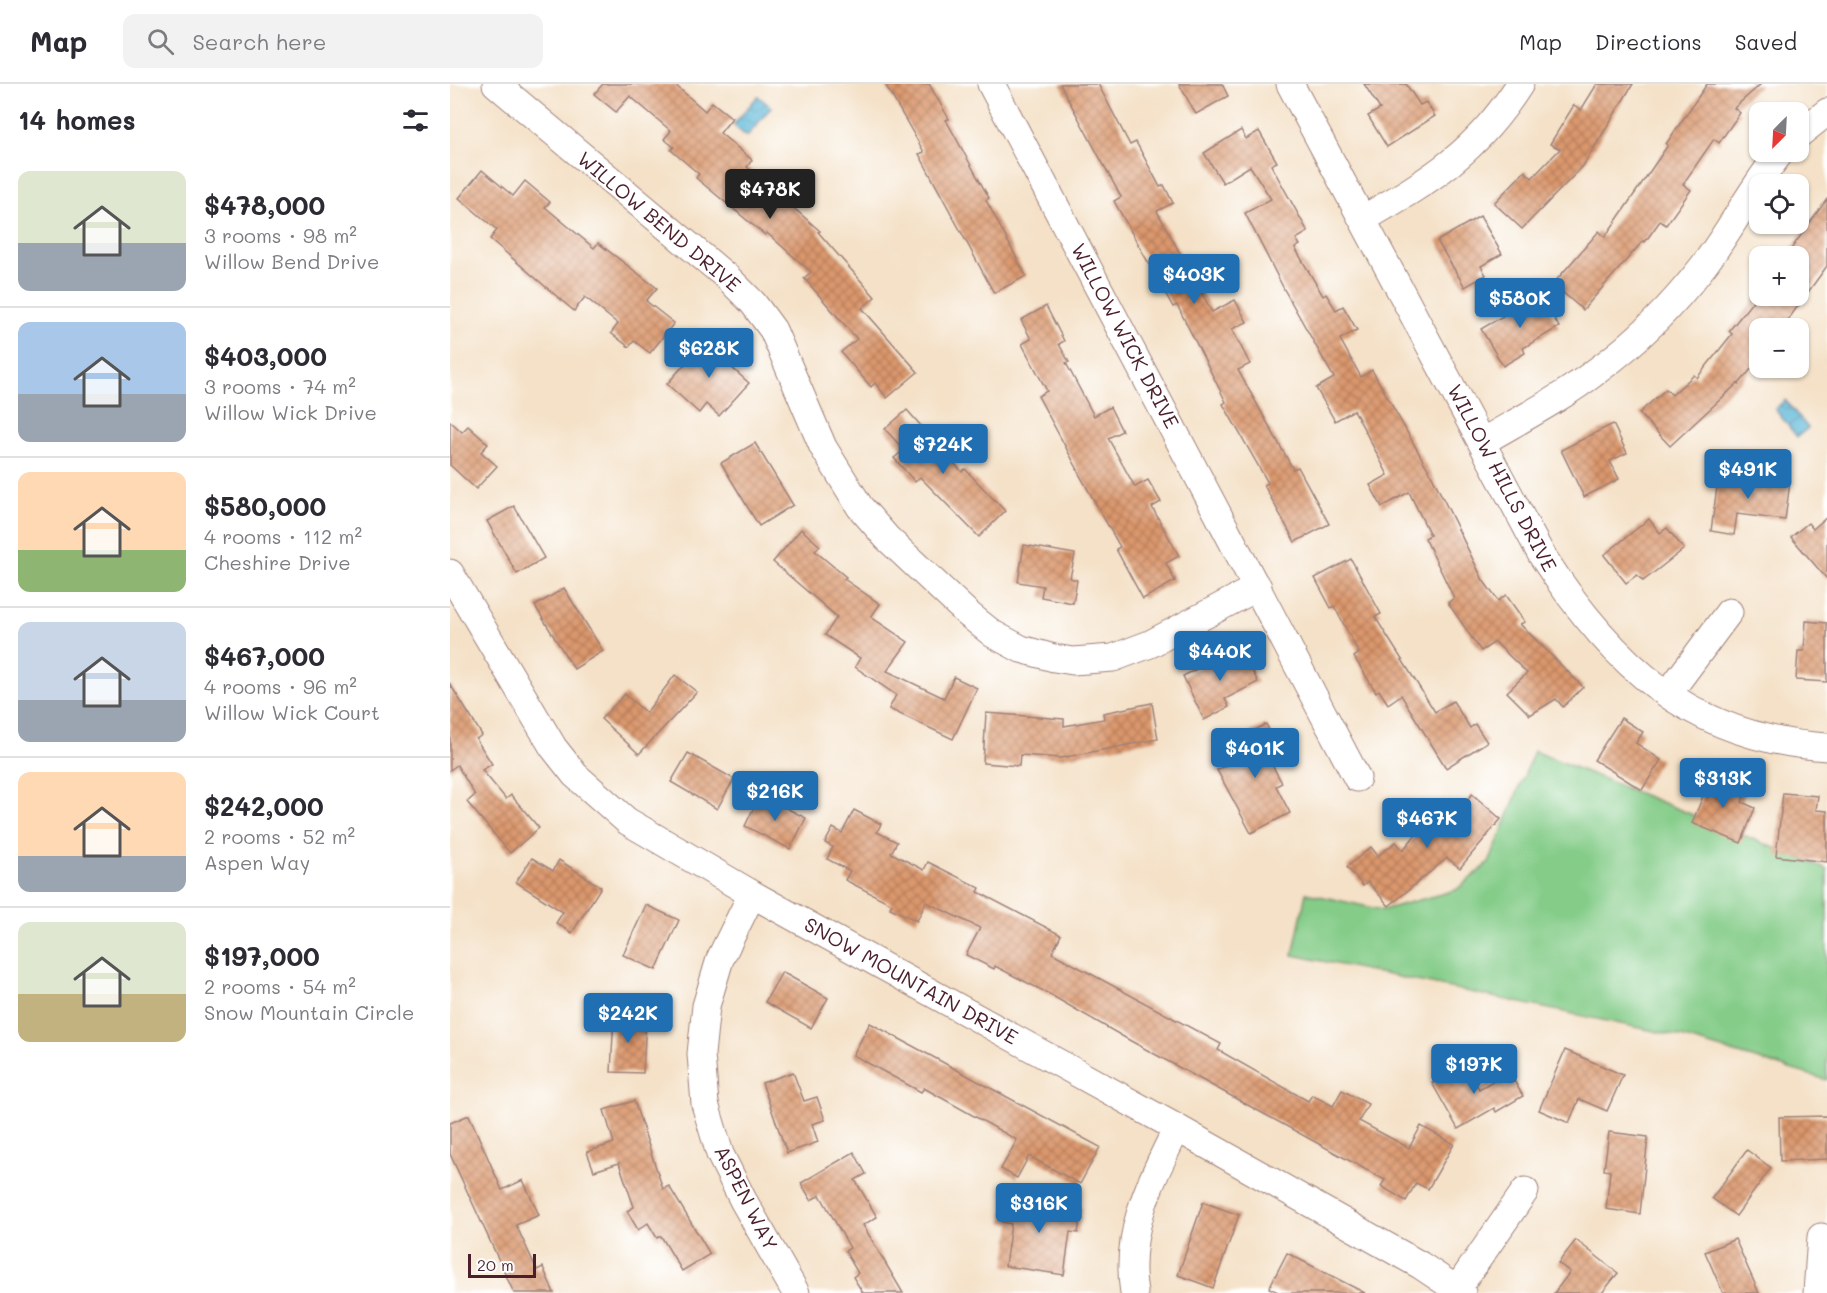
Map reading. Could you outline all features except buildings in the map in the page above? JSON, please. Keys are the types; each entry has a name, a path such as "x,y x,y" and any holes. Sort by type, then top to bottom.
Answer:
{"street":[{"name":"WILLOW BEND DRIVE","path":"496,84 728,278 753,303 773,330 823,447 860,507 887,538 968,614 993,634 1021,649 1054,658 1073,661 1113,658 1150,645 1258,587"},
{"name":"WILLOW WICK DRIVE","path":"991,84 1357,778"},
{"name":"WILLOW HILLS DRIVE","path":"1290,84 1541,554 1568,596 1599,635 1632,668 1696,713 1728,728 1763,738 1799,745 1827,747"},
{"path":"1363,219 1421,185 1452,163 1480,138 1505,108 1520,84"},
{"path":"1809,126 1827,112"},
{"path":"1482,442 1556,399 1599,370 1638,338 1705,264 1774,162"},
{"name":"SNOW MOUNTAIN DRIVE","path":"450,573 553,747 575,775 627,821 752,894 1177,1128 1419,1265 1460,1291"},
{"path":"1668,694 1729,612"},
{"name":"ASPEN WAY","path":"752,894 720,959 706,1006 701,1054 705,1104 720,1154 743,1200 796,1293"},
{"path":"1134,1293 1133,1248 1139,1215 1149,1183 1177,1128"},
{"path":"1460,1291 1525,1191"},
{"path":"1817,1293 1821,1237"}],"green space":[{"path":"1534,751 1827,869 1827,1080 1678,1036 1293,955 1306,893 1382,910 1456,890 1489,863"}],"water":[{"path":"758,96 771,107 747,137 733,125"},
{"path":"1785,400 1808,428 1797,437 1775,409"}]}
